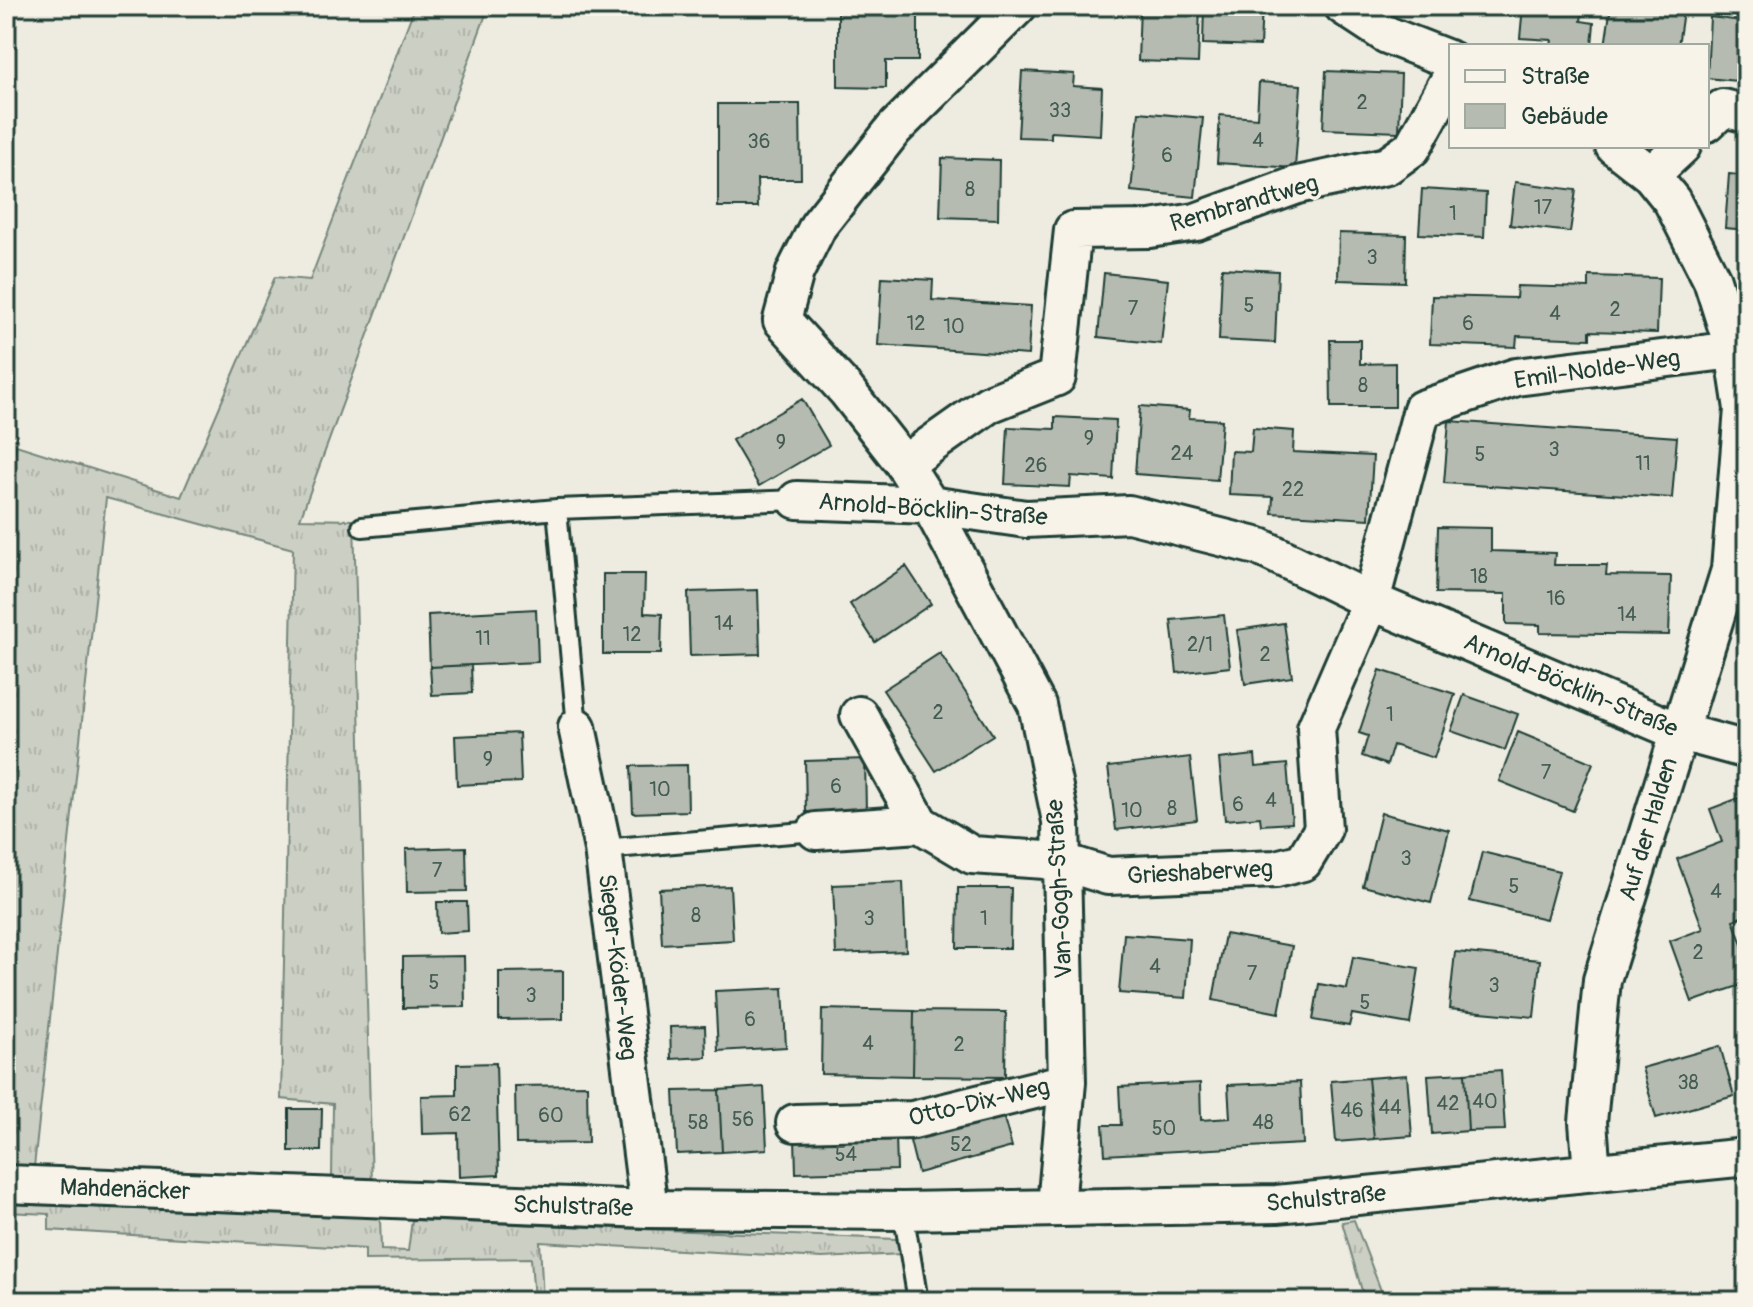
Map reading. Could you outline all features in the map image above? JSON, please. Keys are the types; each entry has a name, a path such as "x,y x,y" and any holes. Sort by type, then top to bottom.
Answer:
{"street":[{"name":"Van-Gogh-Straße","path":"1018,6 894,129 818,226 795,272 782,320 846,390 904,464 930,505 1037,705 1061,821 1067,1082 1056,1206"},
{"path":"1343,6 1387,35 1449,59"},
{"name":"Rembrandtweg","path":"904,464 989,404 1057,377 1073,230 1150,229 1196,222 1297,185 1387,166 1412,148 1449,81"},
{"path":"1709,121 1723,108 1747,114"},
{"name":"Auf der Halden","path":"1592,1172 1588,1122 1602,980 1677,731 1730,570 1745,409 1734,350 1712,280 1672,201 1651,175 1617,148"},
{"path":"1651,175 1680,148"},
{"name":"Emil-Nolde-Weg","path":"1371,601 1422,409 1516,377 1734,350"},
{"name":"Arnold-Böcklin-Straße","path":"797,500 930,505 1026,519 1129,514 1260,547 1371,601 1677,731 1747,750"},
{"name":"Grieshaberweg","path":"1060,861 1108,876 1276,869 1303,862 1323,829 1316,728 1371,601"},
{"path":"859,715 920,824 972,855 1060,861"},
{"name":"Sieger-Köder-Weg","path":"577,727 603,849 649,1209"},
{"path":"816,831 920,824"},
{"name":"Otto-Dix-Weg","path":"795,1123 913,1120 1067,1082"},
{"name":"Schulstraße","path":"243,1194 649,1209 903,1211 1277,1204 1747,1157"},
{"name":"Mahdenäcker","path":"6,1184 243,1194"}],"lane":[{"name":"Arnold-Böcklin-Straße","path":"362,527 557,509 797,500"},
{"path":"557,509 577,727"},
{"path":"603,849 816,831"},
{"path":"903,1211 918,1301"}],"green space":[{"path":"415,6 489,6 300,519 354,520 372,1185 337,1186 332,1178 333,1104 281,1099 293,549 106,498 34,1167 6,1166 6,486 16,445 181,497 275,277 310,280"},
{"path":"6,1204 380,1217 381,1250 408,1251 412,1220 896,1239 902,1254 822,1258 540,1242 543,1301 534,1301 531,1258 365,1260 365,1249 49,1230 49,1214 6,1212"},
{"path":"1354,1220 1385,1301 1365,1301 1342,1222"}],"building":[{"path":"838,6 918,6 918,61 886,61 886,88 838,87"},
{"path":"1140,6 1200,6 1198,63 1138,61"},
{"path":"1204,6 1262,6 1260,46 1203,44"},
{"path":"1523,6 1583,6 1581,21 1594,23 1592,44 1551,44 1552,40 1520,38"},
{"path":"1611,6 1683,11 1678,44 1605,44"},
{"path":"1710,17 1742,21 1740,34 1747,35 1747,82 1709,78"},
{"path":"1022,71 1074,74 1073,86 1102,88 1100,135 1051,132 1051,138 1018,137"},
{"path":"1326,71 1401,74 1399,132 1323,129"},
{"path":"1259,82 1301,85 1295,168 1217,163 1220,115 1257,118"},
{"path":"718,104 800,104 801,179 757,179 758,207 718,207"},
{"path":"1139,112 1203,118 1195,197 1131,191"},
{"path":"942,158 999,160 998,219 940,217"},
{"path":"1729,174 1747,176 1747,230 1725,228"},
{"path":"1515,182 1576,190 1570,232 1510,225"},
{"path":"1422,189 1486,193 1484,237 1419,234"},
{"path":"1339,233 1406,235 1405,282 1338,280"},
{"path":"1222,268 1278,271 1275,343 1219,340"},
{"path":"1104,273 1168,280 1161,344 1098,337"},
{"path":"1589,276 1659,278 1657,333 1590,331 1590,339 1517,336 1516,347 1430,344 1432,296 1516,298 1517,286 1589,288"},
{"path":"882,277 933,280 932,300 1031,306 1028,355 878,345"},
{"path":"1330,340 1360,340 1360,364 1395,363 1395,407 1331,407"},
{"path":"802,399 829,445 759,486 732,440"},
{"path":"1140,406 1190,410 1189,418 1222,420 1217,480 1135,474"},
{"path":"1055,417 1116,420 1113,479 1071,476 1070,487 1005,484 1008,427 1055,429"},
{"path":"1449,421 1677,437 1672,498 1444,483"},
{"path":"1253,428 1294,431 1293,452 1373,456 1369,519 1272,513 1273,497 1229,495 1231,451 1251,452"},
{"path":"1438,527 1491,528 1491,551 1555,553 1554,565 1607,565 1606,575 1671,576 1669,635 1540,633 1540,625 1506,624 1506,594 1436,593"},
{"path":"906,566 931,604 875,642 850,604"},
{"path":"603,574 645,574 644,613 662,614 661,654 603,654"},
{"path":"758,590 760,654 690,656 688,592"},
{"path":"536,609 538,662 430,667 428,615"},
{"path":"1224,615 1230,667 1177,673 1171,620"},
{"path":"1284,623 1292,677 1245,684 1237,630"},
{"path":"940,653 993,735 936,771 883,690"},
{"path":"471,665 472,693 432,695 430,667"},
{"path":"1380,670 1455,694 1434,758 1393,745 1387,765 1362,756 1368,736 1359,733"},
{"path":"1464,695 1518,714 1505,750 1451,731"},
{"path":"1518,732 1593,763 1573,811 1499,781"},
{"path":"519,733 521,782 457,785 455,736"},
{"path":"1255,755 1256,767 1287,764 1292,823 1261,825 1260,817 1225,820 1219,759"},
{"path":"1190,757 1197,820 1116,830 1108,767"},
{"path":"865,759 866,811 806,812 805,761"},
{"path":"687,765 688,811 633,813 631,766"},
{"path":"1747,795 1747,915 1733,920 1747,958 1747,983 1692,1002 1670,941 1703,929 1677,859 1722,842 1710,809"},
{"path":"1381,813 1449,830 1431,903 1363,886"},
{"path":"466,847 467,891 407,892 406,849"},
{"path":"1482,852 1559,871 1546,919 1470,901"},
{"path":"903,882 906,951 836,954 833,885"},
{"path":"730,886 733,940 662,944 659,889"},
{"path":"958,888 1011,888 1010,948 957,948"},
{"path":"437,902 467,902 468,931 438,933"},
{"path":"1124,934 1190,939 1186,998 1119,993"},
{"path":"1225,934 1292,946 1279,1013 1213,1000"},
{"path":"1455,952 1540,960 1534,1017 1449,1009"},
{"path":"464,956 465,1007 403,1008 403,957"},
{"path":"1353,957 1419,968 1410,1024 1352,1014 1349,1026 1313,1020 1319,984 1347,989"},
{"path":"563,971 563,1019 499,1020 499,972"},
{"path":"783,988 786,1047 718,1051 715,991"},
{"path":"822,1009 914,1011 913,1076 821,1074"},
{"path":"914,1011 1006,1012 1005,1077 913,1076"},
{"path":"705,1026 706,1057 671,1059 670,1027"},
{"path":"1720,1046 1734,1096 1656,1118 1642,1068"},
{"path":"496,1063 499,1175 459,1177 458,1133 422,1134 421,1096 457,1095 457,1064"},
{"path":"1501,1070 1505,1130 1468,1131 1465,1073"},
{"path":"1465,1073 1468,1131 1432,1134 1428,1075"},
{"path":"1407,1075 1412,1136 1374,1139 1368,1078"},
{"path":"1368,1078 1374,1139 1336,1142 1331,1081"},
{"path":"1300,1082 1303,1144 1105,1155 1103,1125 1121,1125 1119,1087 1200,1083 1201,1120 1230,1118 1228,1085"},
{"path":"587,1085 588,1143 516,1144 515,1086"},
{"path":"764,1087 767,1149 722,1152 719,1090"},
{"path":"719,1090 722,1152 677,1154 674,1091"},
{"path":"289,1109 322,1109 321,1151 289,1151"},
{"path":"1003,1115 1012,1147 918,1173 910,1141"},
{"path":"896,1135 897,1170 796,1173 795,1138"}]}
